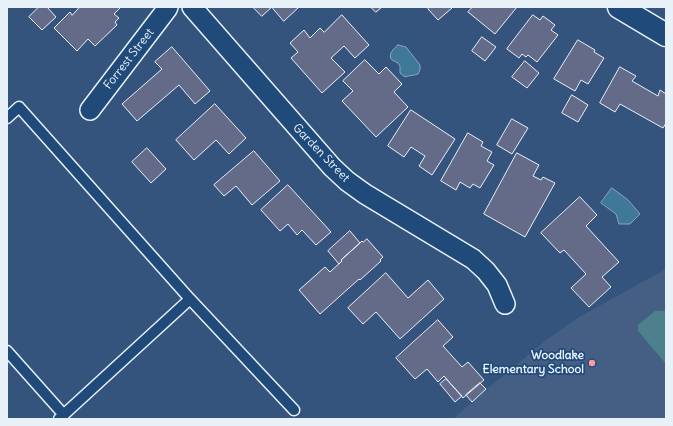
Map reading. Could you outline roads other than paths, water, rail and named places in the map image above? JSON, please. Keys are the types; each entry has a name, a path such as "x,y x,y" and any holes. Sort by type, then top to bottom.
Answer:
{"street":[{"name":"Forrest Street","path":"90,110 168,7"},
{"name":"Garden Street","path":"192,7 332,167 347,181 370,197 473,259 490,275 497,285 505,304"},
{"path":"619,7 666,35"}],"lane":[{"path":"7,118 19,107 190,299 294,410"},
{"path":"7,351 62,417 190,299"}],"place":[{"name":"Woodlake Elementary School","path":"592,363"}]}
